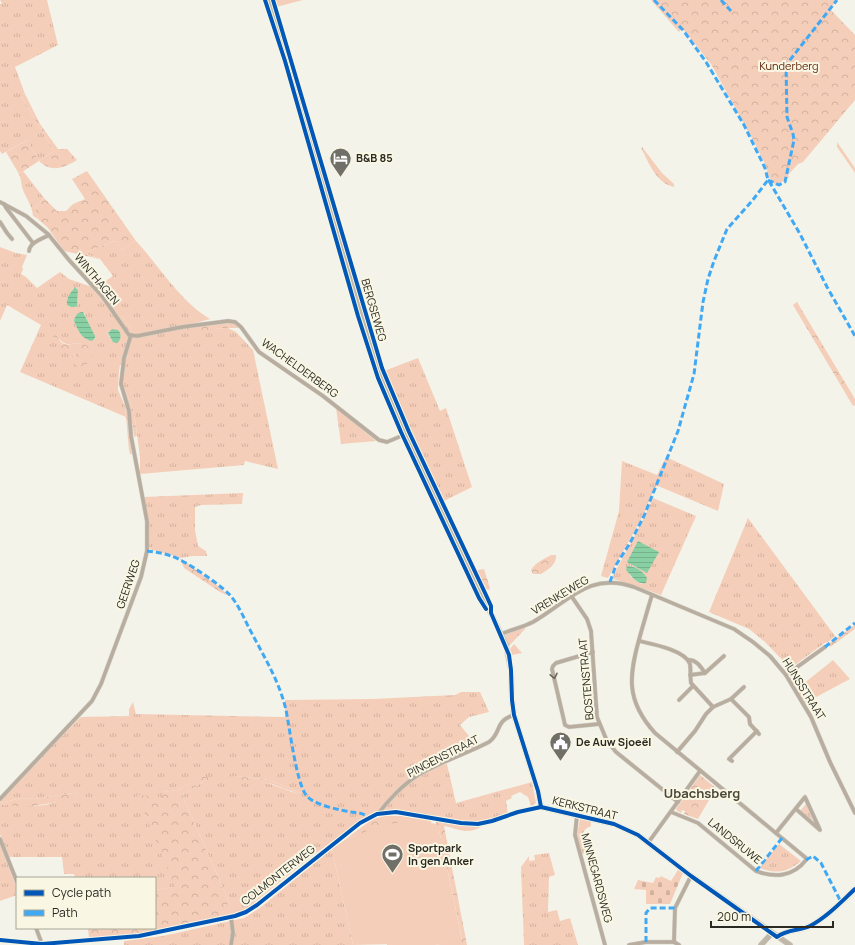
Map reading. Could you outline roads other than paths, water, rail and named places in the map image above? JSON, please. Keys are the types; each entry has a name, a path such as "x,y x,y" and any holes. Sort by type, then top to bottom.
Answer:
{"street":[{"name":"BERGSEWEG","path":"269,0 372,349 388,393 501,634 507,650 511,670 514,715 541,807"},
{"name":"WINTHAGEN","path":"1,204 26,216 50,235 62,251 102,296 127,332 131,335"},
{"name":"WINTHAGEN","path":"1,204 33,243"},
{"path":"0,222 12,239"},
{"path":"29,251 30,246 33,243 50,235"},
{"name":"WACHELDERBERG","path":"131,335 137,336 182,327 232,321 241,328 259,352 323,396 379,440 387,442 406,434"},
{"name":"GEERWEG","path":"0,799 92,701 102,680 143,572 147,551 147,520 131,436 128,406 121,384 124,358 131,335"},
{"name":"VRENKEWEG","path":"501,634 532,622 572,596 593,585 610,582 624,584 652,595"},
{"path":"652,595 632,671 632,689 635,700 650,728 776,833 805,797 820,830 796,809"},
{"name":"HUNSSTRAAT","path":"652,595 738,631 766,653 786,675 813,720 830,762 855,813"},
{"name":"BOSTENSTRAAT","path":"572,596 590,625 596,711 599,724 607,741 616,752 678,802"},
{"path":"639,641 669,649 688,660 692,659 705,673"},
{"path":"786,675 825,646"},
{"path":"593,652 556,663 552,670 565,725 569,727 599,724"},
{"path":"690,675 705,673 724,656"},
{"path":"688,660 690,666 691,683 713,707"},
{"path":"679,700 693,686"},
{"path":"677,752 713,707 731,699 744,687"},
{"path":"731,699 749,717 750,724 758,732 729,759 732,761"},
{"name":"PINGENSTRAAT","path":"378,814 401,789 412,780 424,772 489,742 495,737 503,721 514,715"},
{"path":"648,843 700,771"},
{"name":"KERKSTRAAT","path":"340,838 365,819 378,814 400,812 454,822 478,824 541,807 577,815 623,828 648,843 691,876 790,945"},
{"name":"LANDSRUWE","path":"671,812 698,823 756,870 764,874 778,875 790,873 803,864 806,860 806,858 776,833"},
{"name":"MINNEGARDSWEG","path":"577,815 575,835 605,945"},
{"name":"COLMONTERWEG","path":"0,940 42,944 130,937 155,934 242,914 254,908 340,838"},
{"path":"0,839 16,879"},
{"path":"674,942 675,908 691,876"},
{"path":"777,937 784,933 813,924 830,912 855,890"},
{"path":"231,917 233,933 231,945"},
{"path":"36,929 42,944"},
{"path":"760,945 772,933"},
{"path":"629,945 646,942 674,942 679,945"}],"place":[{"name":"B&B 85","path":"341,178"},
{"name":"De Auw Sjoeël","path":"560,762"},
{"name":"Sportpark In gen Anker","path":"393,874"}],"district":[{"name":"Ubachsberg","path":"702,793"}],"park label":[{"name":"Kunderberg","path":"789,66"}]}
